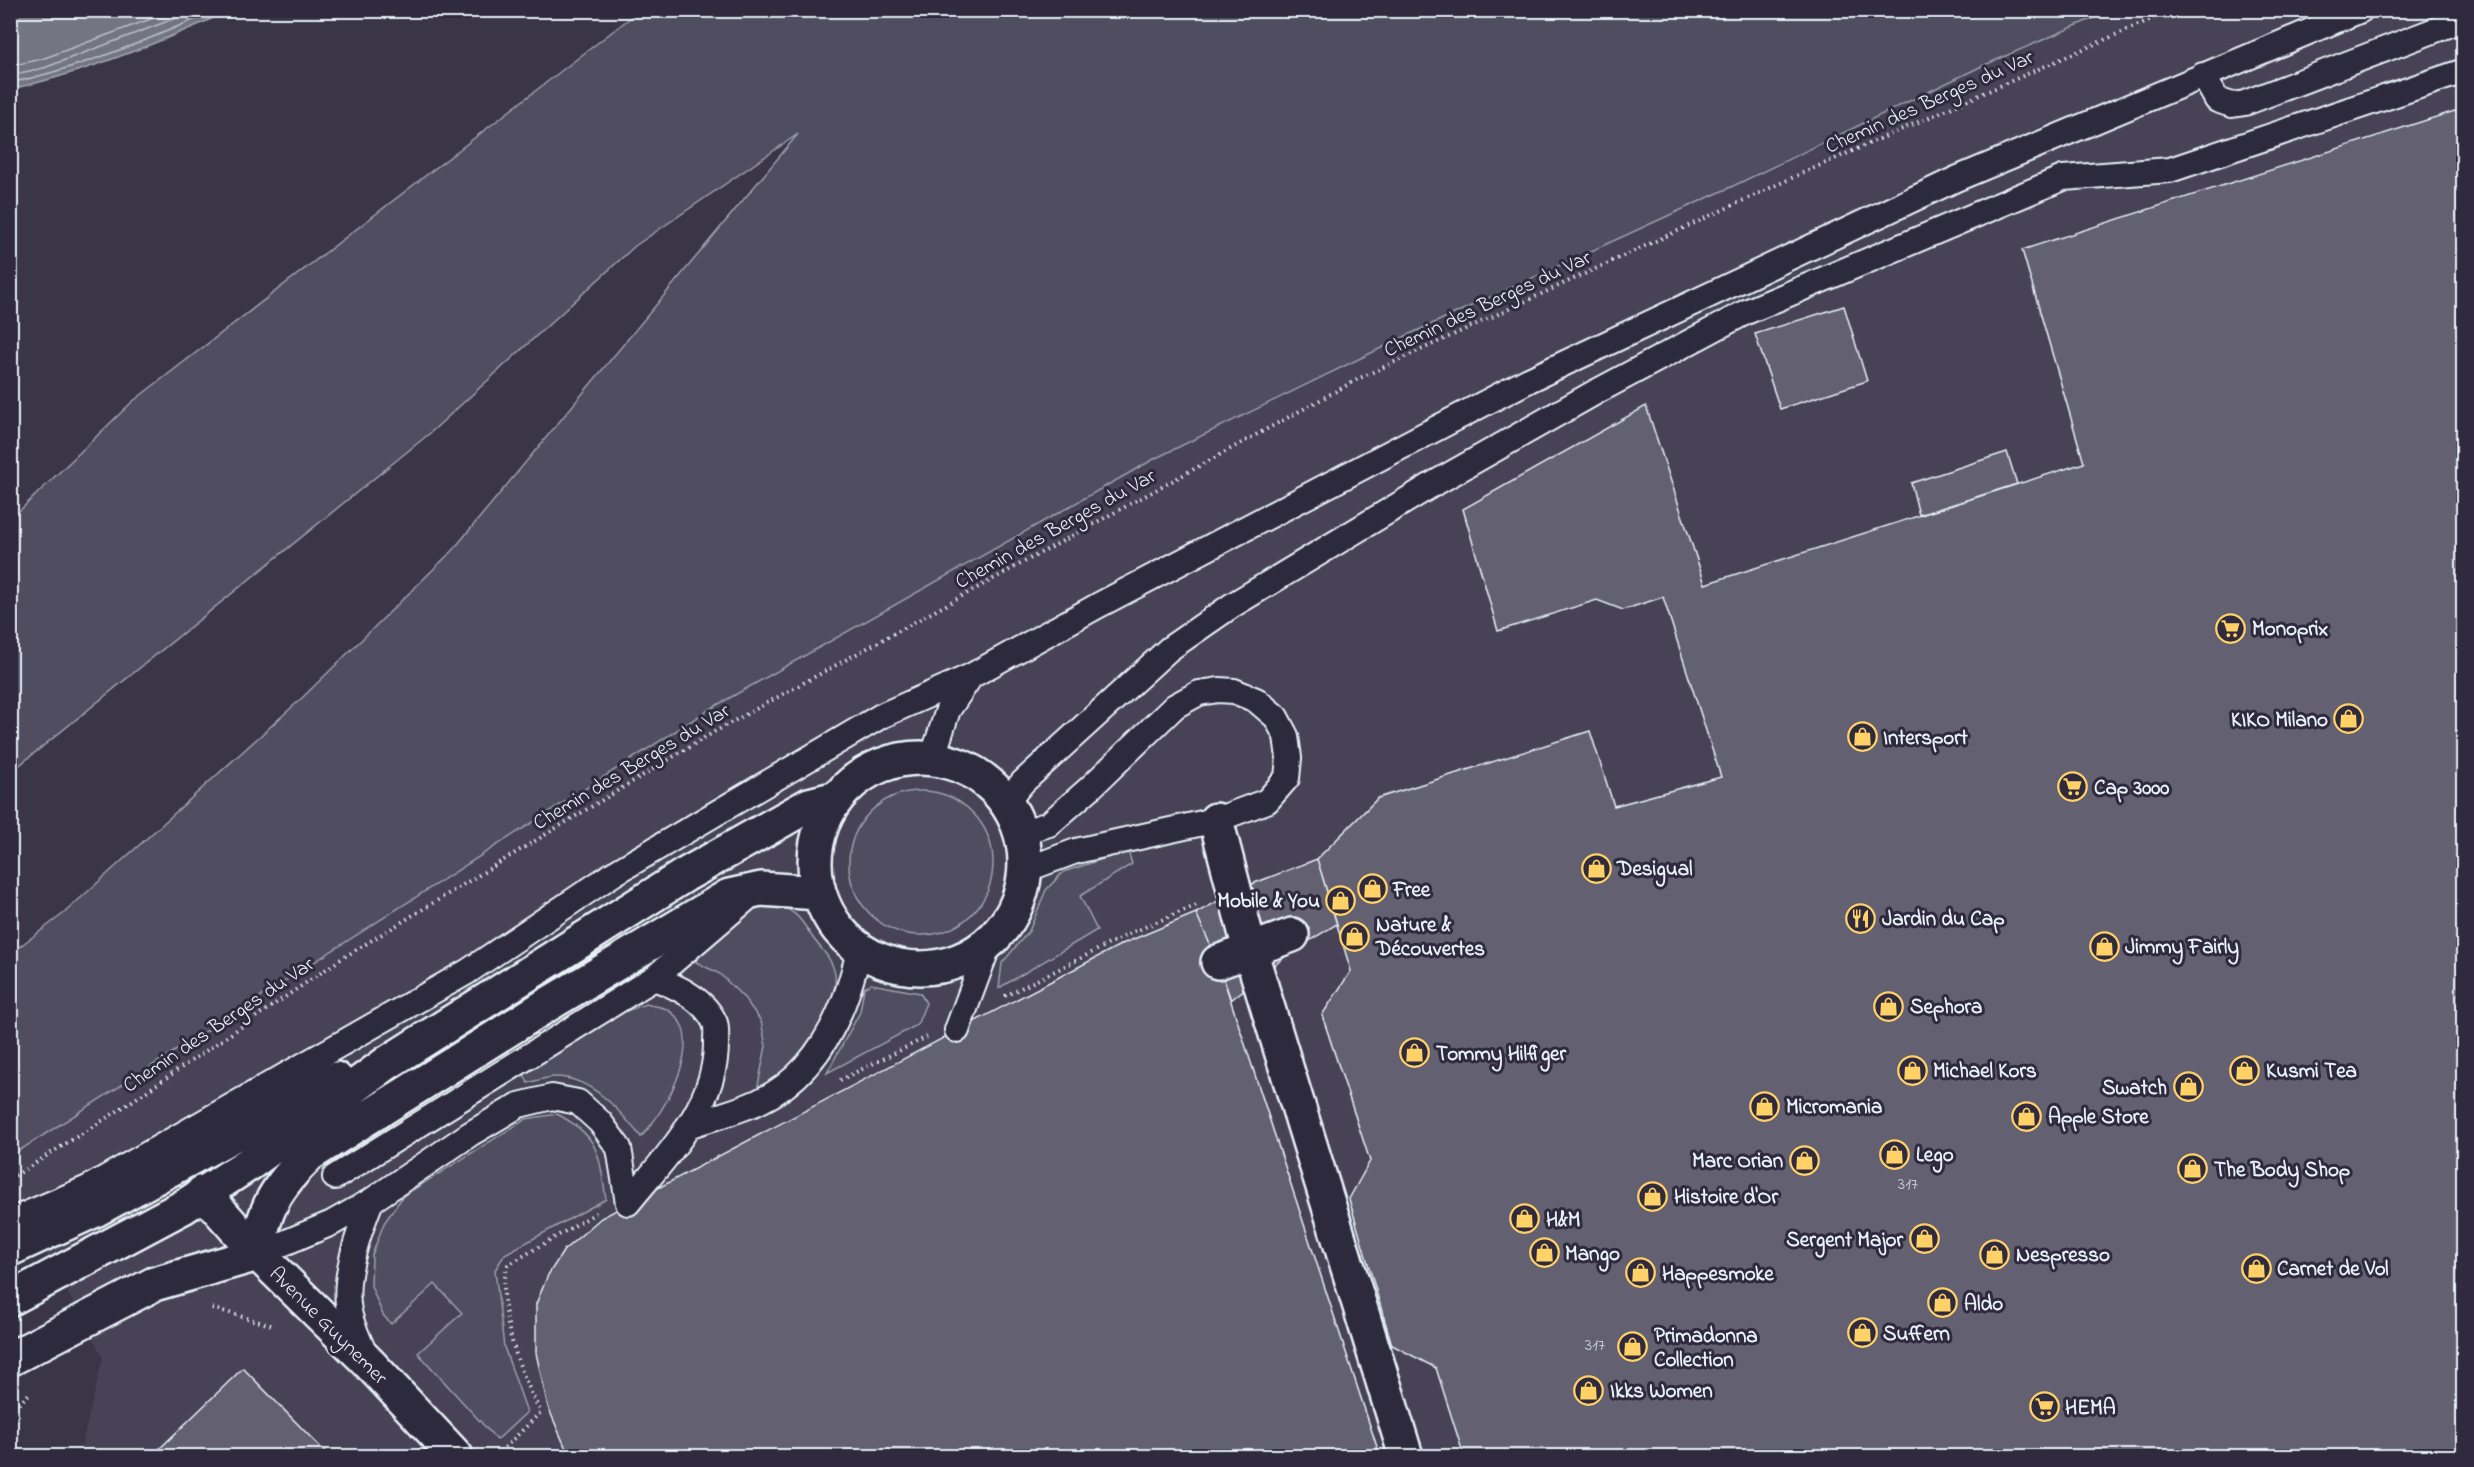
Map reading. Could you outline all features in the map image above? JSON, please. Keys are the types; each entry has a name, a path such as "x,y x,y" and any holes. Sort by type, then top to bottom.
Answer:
{"street":[{"path":"922,757 954,763 983,778 1006,802 1021,833 1025,870 1020,898 1012,915 989,944 959,962 925,969 890,965 859,950 834,924 819,893 815,859 820,826 837,798 860,776 890,762 922,757"},
{"path":"10,1299 157,1223 252,1162 387,1063 752,835 809,805 837,798"},
{"path":"1216,820 1250,950 1406,1456"},
{"path":"10,1359 153,1284 258,1254 260,1234 270,1202 289,1175 310,1155 704,909 729,896 761,888 819,893"},
{"path":"1218,962 1292,935"},
{"path":"10,1249 95,1210 339,1077 387,1063"},
{"name":"Avenue Guynemer","path":"203,1192 258,1254 368,1362 456,1456"}],"lane":[{"path":"10,1221 88,1188 467,972 613,874 881,716 971,676 1099,605 1529,380 1945,184 2361,10"},
{"path":"2203,75 2217,100 2232,105 2245,103 2463,19"},
{"path":"1006,802 1023,782 1169,649 1230,606 1430,486 1594,393 1746,312 2063,178 2170,170 2463,71"},
{"path":"932,759 948,710 971,676"},
{"path":"1021,833 1049,824 1175,706 1199,693 1219,690 1234,691 1256,700 1276,717 1286,736 1289,758 1287,778 1267,801 1216,820 1076,851 1025,870"},
{"path":"335,1177 654,978 734,908 761,888"},
{"path":"959,1025 989,944"},
{"path":"688,1126 758,1102 779,1090 799,1074 830,1034 850,988 859,950"},
{"path":"627,1199 688,1126 710,1087 716,1059 715,1024 702,1006 682,988 654,978"},
{"path":"258,1254 332,1223 371,1201 470,1134 519,1105 552,1097 578,1101 600,1122 619,1148 627,1199"},
{"path":"368,1362 348,1310 349,1281 357,1237 371,1201"}],"path":[{"name":"Chemin des Berges du Var","path":"10,1179 116,1112 341,959 714,732 1360,378 1796,176 2172,10"},
{"path":"830,1086 959,1025 1042,976 1234,889"},
{"path":"496,1456 541,1412 529,1391 509,1325 504,1276 508,1265 627,1199"},
{"path":"204,1307 265,1322 280,1329"},
{"path":"10,1412 39,1387"}],"shaded area":[{"path":"639,11 2110,11 1980,67 1731,187 1410,334 1154,459 710,709 11,1156 11,953 63,914 302,698 452,551 798,134 635,246 429,434 11,772 11,519 132,402"},
{"path":"2110,11 2463,11 2463,1456 79,1456 103,1357 11,1189 10,1156 710,709 1154,459 1410,334 1731,187 1980,67"},
{"path":"921,791 949,796 972,812 988,835 993,863 988,891 972,914 949,930 921,935 893,930 870,914 854,891 849,863 854,835 870,812 893,796"},
{"path":"1128,851 1132,864 1080,896 1097,930 999,988 1002,963 1029,931 1046,890 1063,872"},
{"path":"770,904 790,910 799,918 828,958 835,974 830,1003 812,1037 787,1067 764,1087 758,1085 766,1046 761,1021 745,999 720,974 696,962 698,955 754,909"},
{"path":"871,984 920,993 926,1003 917,1025 827,1073 860,1012 864,988"},
{"path":"646,1004 668,1010 680,1022 685,1037 684,1055 671,1093 661,1111 641,1137 604,1097 581,1083 555,1077 528,1083 523,1072 626,1011"},
{"path":"557,1114 582,1130 590,1139 599,1159 606,1199 505,1254 495,1270 504,1347 527,1412 497,1440 418,1353 462,1313 435,1284 391,1324 383,1315 371,1286 372,1255 384,1223 403,1196 526,1119"}],"water":[{"path":"10,11 229,11 122,56 66,75 11,89"}],"building":[{"name":"Cap 3000","path":"2464,108 2464,1456 1464,1456 1436,1368 1392,1345 1349,1199 1370,1161 1322,1015 1351,971 1317,859 1378,798 1590,731 1614,806 1721,777 1663,597 1623,610 1597,600 1498,631 1463,509 1646,406 1705,584 2084,463 2022,250"},
{"path":"1844,306 1867,381 1780,409 1755,334"},
{"path":"2007,452 2017,484 1919,515 1911,483"},
{"path":"1317,859 1337,924 1291,952 1231,1000 1218,962 1196,913 1244,887"},
{"path":"1196,913 1218,962 1380,1456 572,1456 567,1451 548,1407 536,1353 536,1304 548,1275 564,1250 601,1218 1122,944"},
{"path":"243,1368 329,1456 152,1456"}],"place":[{"name":"Monoprix","path":"2231,628"},
{"name":"KIKO Milano","path":"2349,719"},
{"name":"Intersport","path":"1862,737"},
{"name":"Cap 3000","path":"2073,787"},
{"name":"Desigual","path":"1596,868"},
{"name":"Free","path":"1372,889"},
{"name":"Mobile & You","path":"1341,900"},
{"name":"Jardin du Cap","path":"1861,918"},
{"name":"Nature & Découvertes","path":"1355,936"},
{"name":"Jimmy Fairly","path":"2104,946"},
{"name":"Sephora","path":"1889,1006"},
{"name":"Tommy Hilfiger","path":"1415,1053"},
{"name":"Michael Kors","path":"1912,1070"},
{"name":"Kusmi Tea","path":"2245,1070"},
{"name":"Swatch","path":"2188,1087"},
{"name":"Micromania","path":"1765,1106"},
{"name":"Apple Store","path":"2027,1116"},
{"name":"Lego","path":"1895,1154"},
{"name":"Marc Orian","path":"1804,1160"},
{"name":"The Body Shop","path":"2193,1169"},
{"name":"Histoire d'Or","path":"1653,1196"},
{"name":"H&M","path":"1525,1219"},
{"name":"Sergent Major","path":"1924,1239"},
{"name":"Mango","path":"1544,1253"},
{"name":"Nespresso","path":"1995,1254"},
{"name":"Carnet de Vol","path":"2256,1268"},
{"name":"Happesmoke","path":"1641,1273"},
{"name":"Aldo","path":"1943,1303"},
{"name":"Suffern","path":"1862,1333"},
{"name":"Primadonna Collection","path":"1633,1347"},
{"name":"Ikks Women","path":"1589,1390"},
{"name":"HEMA","path":"2044,1407"}]}
